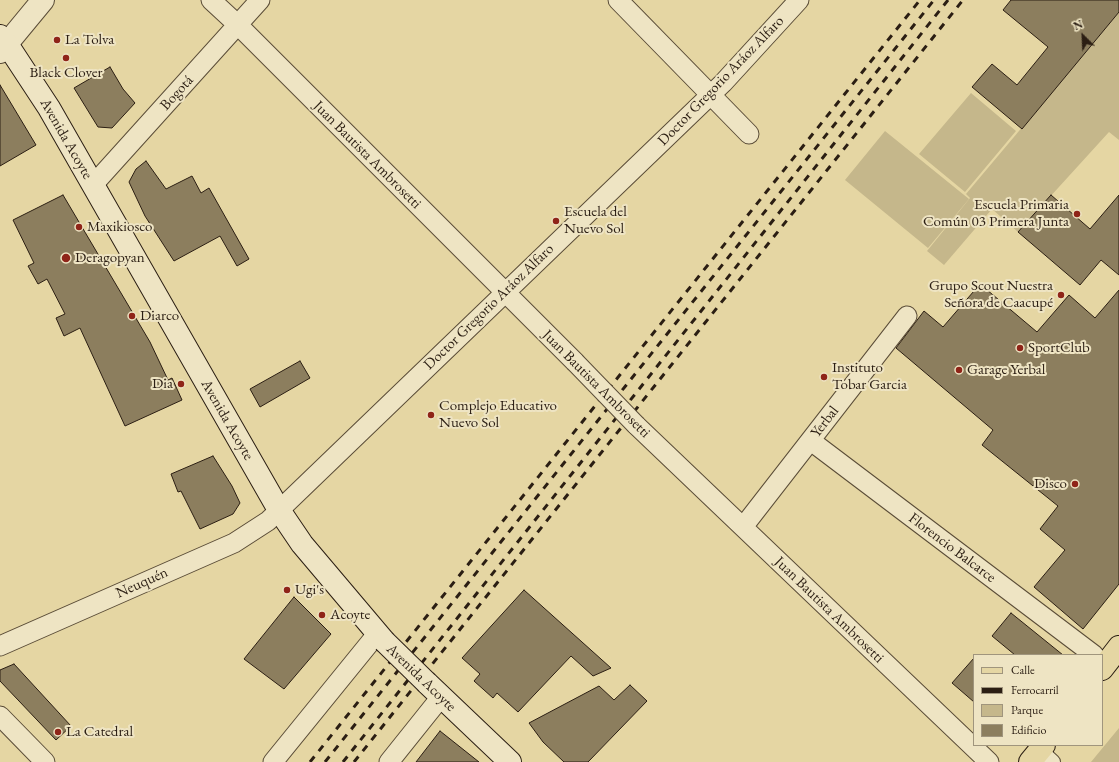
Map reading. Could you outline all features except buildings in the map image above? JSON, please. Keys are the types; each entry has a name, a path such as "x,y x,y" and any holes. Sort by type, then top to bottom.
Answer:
{"main road":[{"path":"2,44 43,0"},
{"name":"Avenida Acoyte","path":"2,44 48,108 279,510 302,544 380,637 510,762"},
{"path":"1103,660 1119,647"}],"street":[{"name":"Juan Bautista Ambrosetti","path":"211,0 238,25 636,425 989,762"},
{"name":"Bogotá","path":"93,185 260,0"},
{"path":"618,0 749,134"},
{"name":"Doctor Gregorio Aráoz Alfaro","path":"279,510 710,95 799,0"},
{"name":"Yerbal","path":"743,527 907,316"},
{"name":"Florencio Balcarce","path":"811,441 1091,654"},
{"name":"Neuquén","path":"0,646 234,543 268,521 279,510"},
{"path":"273,762 380,637"},
{"path":"389,762 434,690"},
{"path":"0,716 45,762"}],"green space":[{"path":"1119,12 1119,140 1109,132 1018,232 992,209 944,265 927,251 970,198 966,194"},
{"path":"971,93 1016,131 965,192 919,154"},
{"path":"885,131 969,199 928,248 845,180"},
{"path":"1119,728 1119,762 1091,762"}],"railway":[{"path":"310,762 920,0"},
{"path":"325,762 934,0"},
{"path":"343,762 948,0"},
{"path":"354,762 963,0"}],"place":[{"name":"La Tolva","path":"57,40"},
{"name":"Black Clover","path":"66,58"},
{"name":"Escuela Primaria Común 03 Primera Junta","path":"1077,214"},
{"name":"Escuela del Nuevo Sol","path":"556,221"},
{"name":"Maxikiosco","path":"79,227"},
{"name":"Deragopyan","path":"66,258"},
{"name":"Grupo Scout Nuestra Señora de Caacupé","path":"1061,295"},
{"name":"Diarco","path":"132,316"},
{"name":"SportClub","path":"1020,348"},
{"name":"Garage Yerbal","path":"959,370"},
{"name":"Instituto Tobar Garcia","path":"824,377"},
{"name":"Dia","path":"181,384"},
{"name":"Complejo Educativo Nuevo Sol","path":"431,415"},
{"name":"Disco","path":"1075,484"},
{"name":"Ugi's","path":"287,590"},
{"name":"Acoyte","path":"322,615"},
{"name":"La Catedral","path":"58,732"}]}
